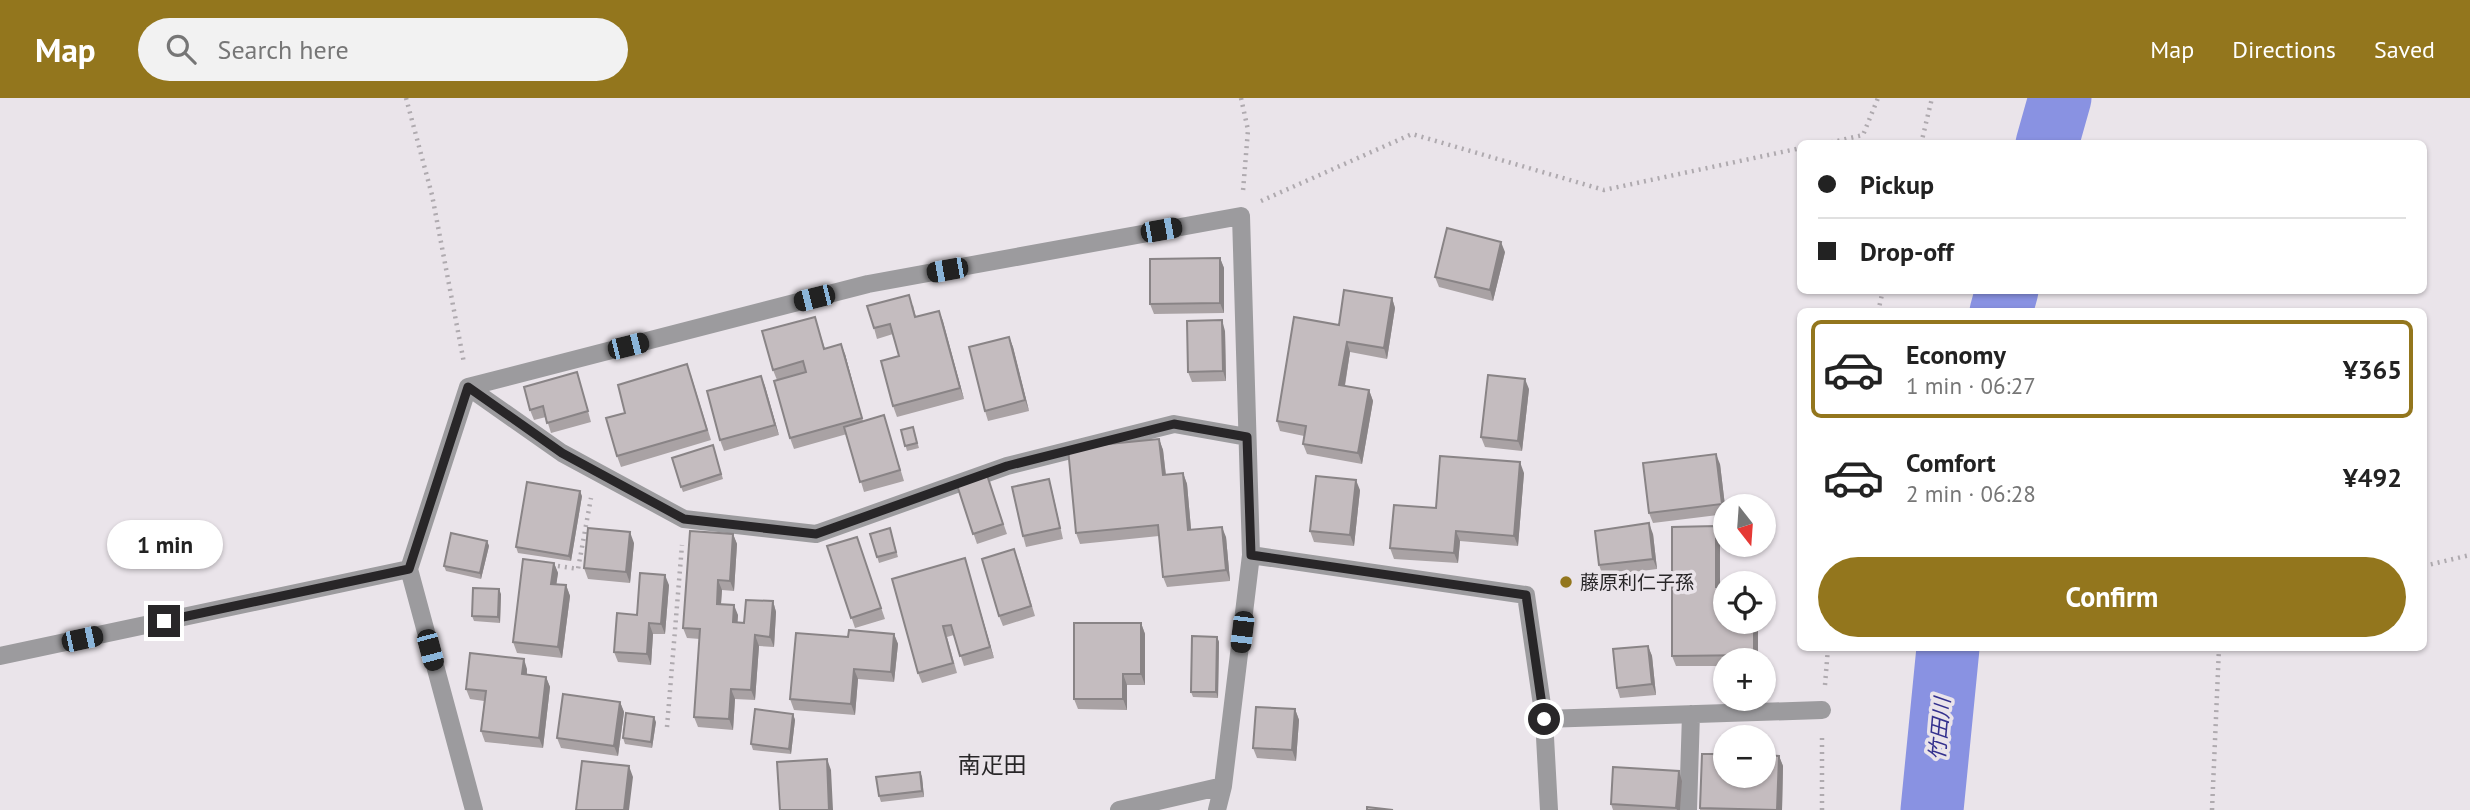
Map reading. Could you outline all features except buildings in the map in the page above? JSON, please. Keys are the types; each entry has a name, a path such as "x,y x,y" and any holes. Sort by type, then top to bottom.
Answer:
{"street":[{"path":"468,387 868,284 1241,213 1251,555 1223,786 1217,810"},
{"path":"468,387 562,453 684,519 816,534 1007,466 1174,424 1247,437"},
{"path":"468,387 409,569 474,810"},
{"path":"1251,555 1526,595 1544,719 1549,810"},
{"path":"0,656 409,569"},
{"path":"1544,719 1822,710"},
{"path":"1688,810 1691,714"},
{"path":"1119,810 1223,786"}],"path":[{"path":"406,98 432,195 468,387"},
{"path":"1241,98 1248,130 1241,213 1412,134 1604,190 1797,149"},
{"path":"1841,140 1863,135 1878,98"},
{"path":"1922,140 1932,98"},
{"path":"541,564 578,569 596,473"},
{"path":"667,727 684,519"},
{"path":"2427,565 2470,555"},
{"path":"2213,810 2220,651"}],"waterway":[{"name":"竹田川","path":"2048,140 2060,98"},
{"name":"竹田川","path":"2002,308 2006,294"},
{"name":"竹田川","path":"1932,810 1948,651"}],"place":[{"name":"藤原利仁子孫","path":"1566,582"}],"district":[{"name":"南疋田","path":"992,765"}],"route":[{"path":"164,621 409,569 468,387 562,453 684,519 816,534 1007,466 1174,424 1247,437 1251,555 1526,595 1544,719"}]}
